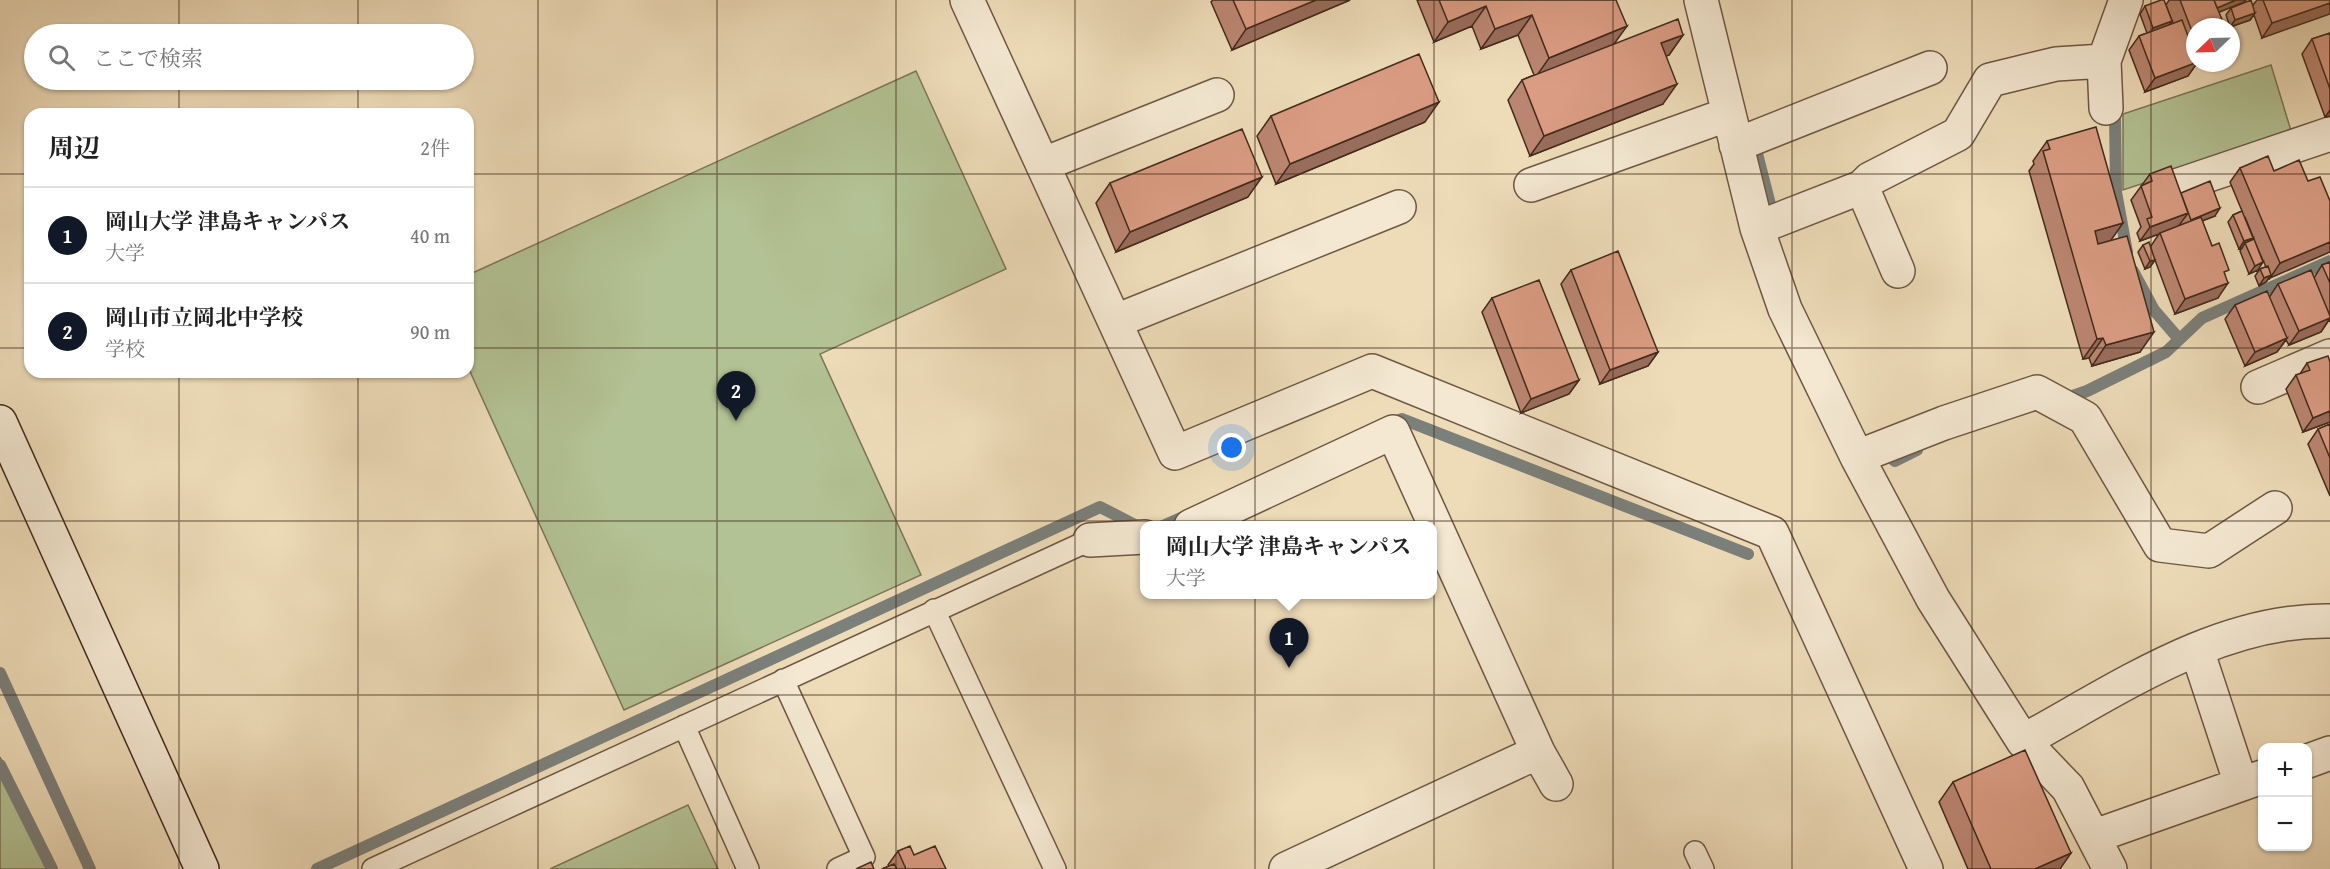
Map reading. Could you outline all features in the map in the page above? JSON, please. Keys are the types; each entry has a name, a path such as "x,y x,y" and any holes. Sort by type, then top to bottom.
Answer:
{"street":[{"path":"967,0 1175,453 1372,371 1772,533 1926,869"},
{"path":"1701,0 1769,224 1785,309 1870,452 1933,599 2023,741 2068,788 2110,869"},
{"path":"2106,108 2104,61 2127,0"},
{"path":"1769,224 1862,187 1870,179 1958,134 1990,80 2056,64 2104,61"},
{"path":"1531,185 1743,134 1930,68"},
{"path":"1044,164 1217,95"},
{"path":"2179,185 2330,134"},
{"path":"1862,187 1898,271"},
{"path":"1116,321 1399,207"},
{"path":"2258,387 2330,356"},
{"path":"1870,452 1944,423 2037,392 2085,418 2160,546 2209,551 2275,508"},
{"path":"0,422 202,869"},
{"path":"1200,521 1393,432 1433,521"},
{"path":"1437,529 1538,752 1556,784"},
{"path":"1090,540 1140,537"},
{"path":"2023,741 2152,670 2197,650 2266,627 2330,621"},
{"path":"2094,836 2252,781 2197,650"},
{"path":"1286,869 1538,752"},
{"path":"2312,759 2330,753"}],"lane":[{"path":"373,869 1090,540"},
{"path":"934,610 1055,869"},
{"path":"783,680 864,857 838,869"},
{"path":"684,726 748,869"}],"green space":[{"path":"2271,65 2292,134 2123,190 2123,114"},
{"path":"916,71 1006,269 820,354 921,575 624,710 473,378 474,272"},
{"path":"0,757 51,869 0,869"},
{"path":"688,805 718,869 550,869"}],"building":[{"path":"1233,0 1316,0 1246,29"},
{"path":"1439,0 1616,0 1627,26 1549,58 1532,15 1495,29 1486,6 1448,22"},
{"path":"2164,0 2172,21 2153,28 2145,6"},
{"path":"2180,0 2214,0 2221,18 2187,18"},
{"path":"2214,0 2236,0 2217,8"},
{"path":"2251,0 2255,13 2234,18 2231,8"},
{"path":"2263,0 2330,0 2330,3 2272,23"},
{"path":"1678,19 1683,35 1661,43 1677,84 1544,136 1522,80"},
{"path":"2182,20 2186,31 2186,66 2155,78 2139,36"},
{"path":"2330,33 2330,89 2312,39"},
{"path":"1419,54 1439,102 1290,164 1271,116"},
{"path":"2096,127 2123,223 2095,231 2098,244 2127,236 2154,332 2106,345 2103,338 2097,339 2043,151 2050,149 2047,141"},
{"path":"1242,129 1262,177 1130,232 1110,183"},
{"path":"2268,156 2274,171 2299,160 2308,181 2320,177 2330,201 2330,242 2280,263 2240,168"},
{"path":"2171,166 2188,213 2150,227 2147,219 2152,217 2141,186 2152,181 2150,174"},
{"path":"2210,181 2220,208 2191,220 2181,193"},
{"path":"2242,211 2253,238 2244,241 2233,215"},
{"path":"2201,217 2212,246 2219,243 2229,270 2224,272 2228,283 2185,299 2160,233"},
{"path":"2254,239 2263,262 2255,266 2245,243"},
{"path":"2149,242 2155,260 2150,261 2143,245"},
{"path":"1618,251 1658,352 1610,370 1571,270"},
{"path":"2330,262 2330,283 2322,265"},
{"path":"2268,266 2271,275 2264,278 2260,269"},
{"path":"2311,270 2330,318 2299,331 2278,284"},
{"path":"1539,280 1579,380 1531,399 1492,298"},
{"path":"2267,291 2287,338 2255,352 2235,305"},
{"path":"2328,356 2330,411 2313,418 2296,375 2310,370 2307,363"},
{"path":"2330,424 2330,458 2318,429"},
{"path":"2025,750 2071,853 2035,869 1991,869 1953,782"},
{"path":"910,846 914,855 935,846 946,869 906,869 898,851"},
{"path":"871,862 874,869 856,869"},
{"path":"894,864 897,869 882,869"}],"waterway":[{"path":"2115,113 2116,192 2127,252"},
{"path":"1753,138 1774,220"},
{"path":"2064,399 2087,391 2166,352 2202,318 2330,261"},
{"path":"2133,271 2154,310 2179,339"},
{"path":"1389,425 1402,419 1748,554"},
{"path":"1881,450 1895,461 1917,450"},
{"path":"317,869 1100,507 1140,526"},
{"path":"1174,521 1190,514"},
{"path":"0,673 90,869"},
{"path":"0,765 52,869"}],"place":[{"name":"岡山市立岡北中学校","path":"736,421"},
{"name":"岡山大学 津島キャンパス","path":"1289,668"}]}
